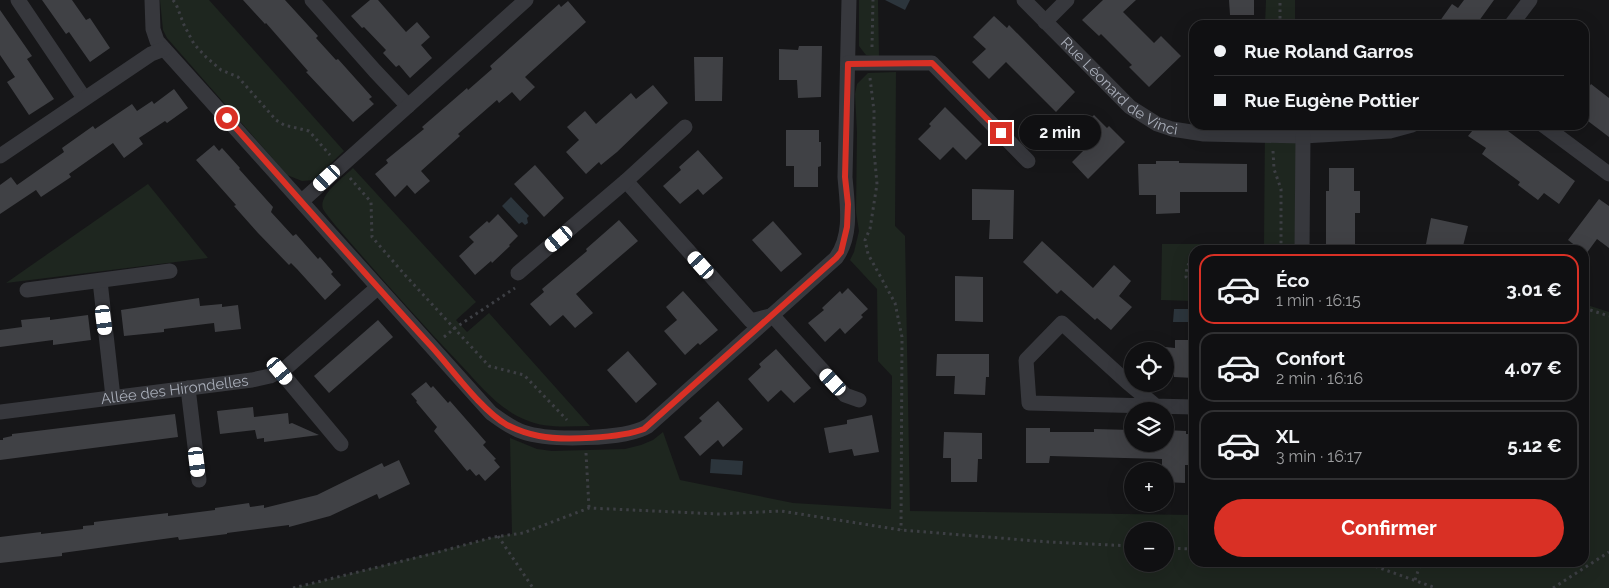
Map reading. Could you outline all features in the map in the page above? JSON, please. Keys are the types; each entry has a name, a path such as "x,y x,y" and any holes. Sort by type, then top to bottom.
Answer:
{"street":[{"path":"18,0 84,98"},
{"path":"152,0 154,34 157,41 491,412 508,425 522,432 538,436 585,437 624,434 639,431 648,426 841,252 847,227 848,204 845,177 849,0"},
{"path":"312,0 408,106"},
{"path":"302,201 526,0"},
{"name":"Rue Léonard de Vinci","path":"1024,0 1130,107 1157,124 1178,131 1204,134 1303,136 1394,130"},
{"path":"1045,22 1067,0"},
{"path":"1515,20 1528,1"},
{"path":"0,156 150,54 164,49"},
{"path":"848,64 932,63 1028,161"},
{"path":"518,274 685,128"},
{"path":"1550,130 1609,174"},
{"path":"1302,245 1303,136"},
{"path":"626,181 752,321 772,315"},
{"path":"27,290 170,271"},
{"path":"100,280 113,397"},
{"name":"Allée des Hirondelles","path":"0,412 252,380 270,376 280,371 378,288"},
{"path":"772,315 845,395 860,400"},
{"path":"1062,323 1126,382 1157,407 1029,403 1026,360 1062,323"},
{"path":"280,371 342,444"},
{"path":"188,388 199,480"},
{"path":"1174,407 1189,407"}],"path":[{"path":"173,0 194,44 206,58 221,70 238,77 276,120 284,126 309,131 371,202 372,237 489,366 524,375 561,415 585,437 589,508"},
{"path":"873,0 870,76 874,111 874,151 877,184 870,229 865,240 868,254 895,303 902,337 901,530"},
{"path":"1280,0 1280,20"},
{"path":"1273,150 1274,169 1281,188 1281,245"},
{"path":"1189,264 1186,277 1189,281"},
{"path":"433,348 454,328 510,292 518,285 518,274"},
{"path":"1589,310 1609,316"},
{"path":"293,588 498,536 522,533 589,508 719,514 781,511 901,530 1049,542 1124,546"},
{"path":"498,536 533,588"},
{"path":"1174,548 1189,549"},
{"path":"1589,565 1609,552"},
{"path":"1377,567 1436,588"},
{"path":"1415,580 1419,567"},
{"path":"1553,588 1586,567"}],"shaded area":[{"path":"160,0 209,0 344,151 313,180 302,181 287,175 167,38 163,30"},
{"path":"859,0 878,0 879,57 866,55 859,46"},
{"path":"885,0 910,0 905,10"},
{"path":"1266,0 1295,0 1295,20 1265,20"},
{"path":"896,72 895,226 905,236 910,511 1189,515 1189,567 1589,567 1589,306 1609,312 1609,588 294,588 512,534 510,438 537,449 552,451 625,449 653,440 663,432 680,480 793,503 891,509 892,376 878,361 877,289 850,260 859,231 856,212 857,132 855,94 857,84 868,73"},
{"path":"1265,130 1296,130 1302,245 1189,245 1189,301 1161,300 1162,244 1264,244"},
{"path":"353,168 476,302 456,320 467,332 489,313 590,426 541,425 507,410 490,396 428,330 323,209 322,204 328,192"},
{"path":"148,184 208,258 6,283"},
{"path":"511,197 529,216 527,218 528,223 525,225 522,222 519,224 502,206"},
{"path":"1174,309 1189,309 1189,322 1173,322"},
{"path":"711,459 743,461 742,475 710,473"}],"building":[{"path":"42,0 72,0 86,20 90,18 110,48 90,62 69,32 66,34"},
{"path":"243,0 285,0 318,36 316,38 372,97 369,99 374,104 353,122 306,72 308,71 266,23"},
{"path":"370,0 378,0 406,32 417,22 430,37 421,45 432,58 410,78 399,65 396,67 383,53 386,50 351,16"},
{"path":"1103,0 1136,0 1123,12 1154,43 1161,36 1181,56 1149,87 1129,67 1132,65 1101,34 1099,36 1082,20"},
{"path":"1229,0 1254,0 1254,15 1230,15"},
{"path":"1464,0 1494,0 1480,20 1441,20 1452,4 1458,8"},
{"path":"568,1 586,22 525,77 535,87 520,101 512,92 499,103 497,100 458,134 460,136 421,171 430,181 415,194 407,185 395,197 375,174 388,163 386,160 424,129 422,127 467,88 468,90 492,69 490,66 559,4 561,7"},
{"path":"0,10 32,56 27,59 54,99 29,115 7,82 15,77 0,55"},
{"path":"994,16 1007,28 1009,25 1075,92 1056,112 1006,62 989,79 972,62 986,49 973,37"},
{"path":"799,46 822,46 821,97 798,98 797,80 779,80 779,49 798,50"},
{"path":"694,57 723,57 722,101 695,101"},
{"path":"1591,84 1609,98 1609,137 1589,122 1589,87"},
{"path":"653,85 668,103 617,152 601,165 599,162 586,174 566,152 579,140 567,127 585,111 596,124 631,93 636,99"},
{"path":"174,89 188,108 167,123 165,121 139,138 143,144 124,158 113,143 69,174 71,177 41,197 36,190 0,214 0,185 11,177 17,185 64,152 62,148 93,126 95,129 132,104 137,111 152,101 154,104"},
{"path":"945,107 982,144 966,160 953,147 940,160 918,139 931,126 929,124"},
{"path":"1094,115 1107,128 1109,126 1125,142 1088,179 1072,162 1085,149 1072,137"},
{"path":"786,130 819,130 821,166 818,167 818,187 794,187 794,166 786,166"},
{"path":"1473,130 1507,130 1575,181 1559,204 1544,193 1538,200 1518,185 1520,182 1482,154 1486,148 1468,136"},
{"path":"214,145 219,151 222,148 240,168 273,207 271,212 293,236 296,234 318,259 320,257 333,272 331,274 341,285 325,300 291,263 289,265 258,233 196,160"},
{"path":"698,150 723,178 703,195 698,189 680,204 663,186 681,170 679,167"},
{"path":"1156,161 1247,164 1247,192 1180,192 1180,213 1156,214 1156,195 1139,195 1138,164 1156,164"},
{"path":"535,165 564,198 544,217 514,184"},
{"path":"1329,168 1354,168 1354,191 1360,191 1360,213 1355,213 1355,245 1326,245 1326,191 1329,191"},
{"path":"972,189 1014,190 1013,239 989,239 990,220 972,220"},
{"path":"1599,199 1609,206 1609,248 1597,239 1589,250 1589,245 1574,245 1568,240"},
{"path":"498,214 518,236 492,263 491,261 475,275 459,256 474,242 469,237"},
{"path":"1431,218 1468,226 1463,245 1426,244"},
{"path":"619,220 638,241 576,294 593,313 575,328 563,315 550,326 530,304 544,292 542,289 587,251 586,249"},
{"path":"773,221 802,254 781,272 752,240"},
{"path":"1042,241 1093,288 1114,265 1131,281 1119,296 1132,307 1111,330 1097,318 1095,320 1061,290 1057,294 1023,262"},
{"path":"955,276 983,277 983,322 955,321"},
{"path":"848,288 868,309 861,315 863,317 845,334 840,328 825,342 808,323 824,310 822,308 840,291 842,294"},
{"path":"683,291 718,330 700,345 698,343 685,355 664,331 677,320 666,307"},
{"path":"199,298 200,306 222,304 222,307 238,305 241,329 215,332 214,323 164,329 164,332 124,336 121,310"},
{"path":"88,315 91,340 53,345 53,340 0,347 0,330 22,327 21,320 50,317 50,320"},
{"path":"378,320 393,337 329,393 314,376"},
{"path":"1175,340 1189,340 1189,378 1174,377"},
{"path":"776,349 811,388 794,403 781,390 768,402 748,379 761,367 759,364"},
{"path":"628,351 657,384 636,403 607,370"},
{"path":"937,354 989,354 989,377 986,377 985,395 954,394 955,376 936,376"},
{"path":"426,382 431,388 433,386 448,403 450,401 486,442 483,445 496,459 494,460 500,467 485,481 479,474 476,476 470,469 467,471 434,431 437,427 411,394"},
{"path":"718,401 743,429 723,447 718,440 700,456 684,437 702,421 699,418"},
{"path":"253,407 254,417 288,413 289,424 292,423 319,435 264,442 264,438 257,439 255,430 220,434 217,411"},
{"path":"175,414 178,437 0,460 0,440 12,436 12,434"},
{"path":"872,415 879,452 854,456 852,449 829,453 824,428 847,424 847,420"},
{"path":"1026,428 1050,428 1050,432 1094,432 1094,429 1124,430 1124,452 1174,452 1174,430 1186,431 1186,434 1189,434 1189,465 1185,465 1185,483 1174,482 1174,462 1162,462 1162,459 1050,456 1049,463 1026,463"},
{"path":"944,432 982,433 982,459 978,459 977,482 951,482 951,458 943,458"},
{"path":"399,460 410,484 379,499 377,494 330,516 289,527 289,525 179,540 178,537 62,553 62,556 0,563 0,537 83,529 83,526 94,525 94,522 168,513 168,516 215,510 215,508 249,503 250,507 264,505 264,508 317,495 382,463 384,467"}],"route":[{"path":"227,118 491,412 501,421 522,432 546,437 572,438 624,434 644,429 652,424 841,252 846,234 848,204 845,177 848,64 932,63 1001,133"}]}
